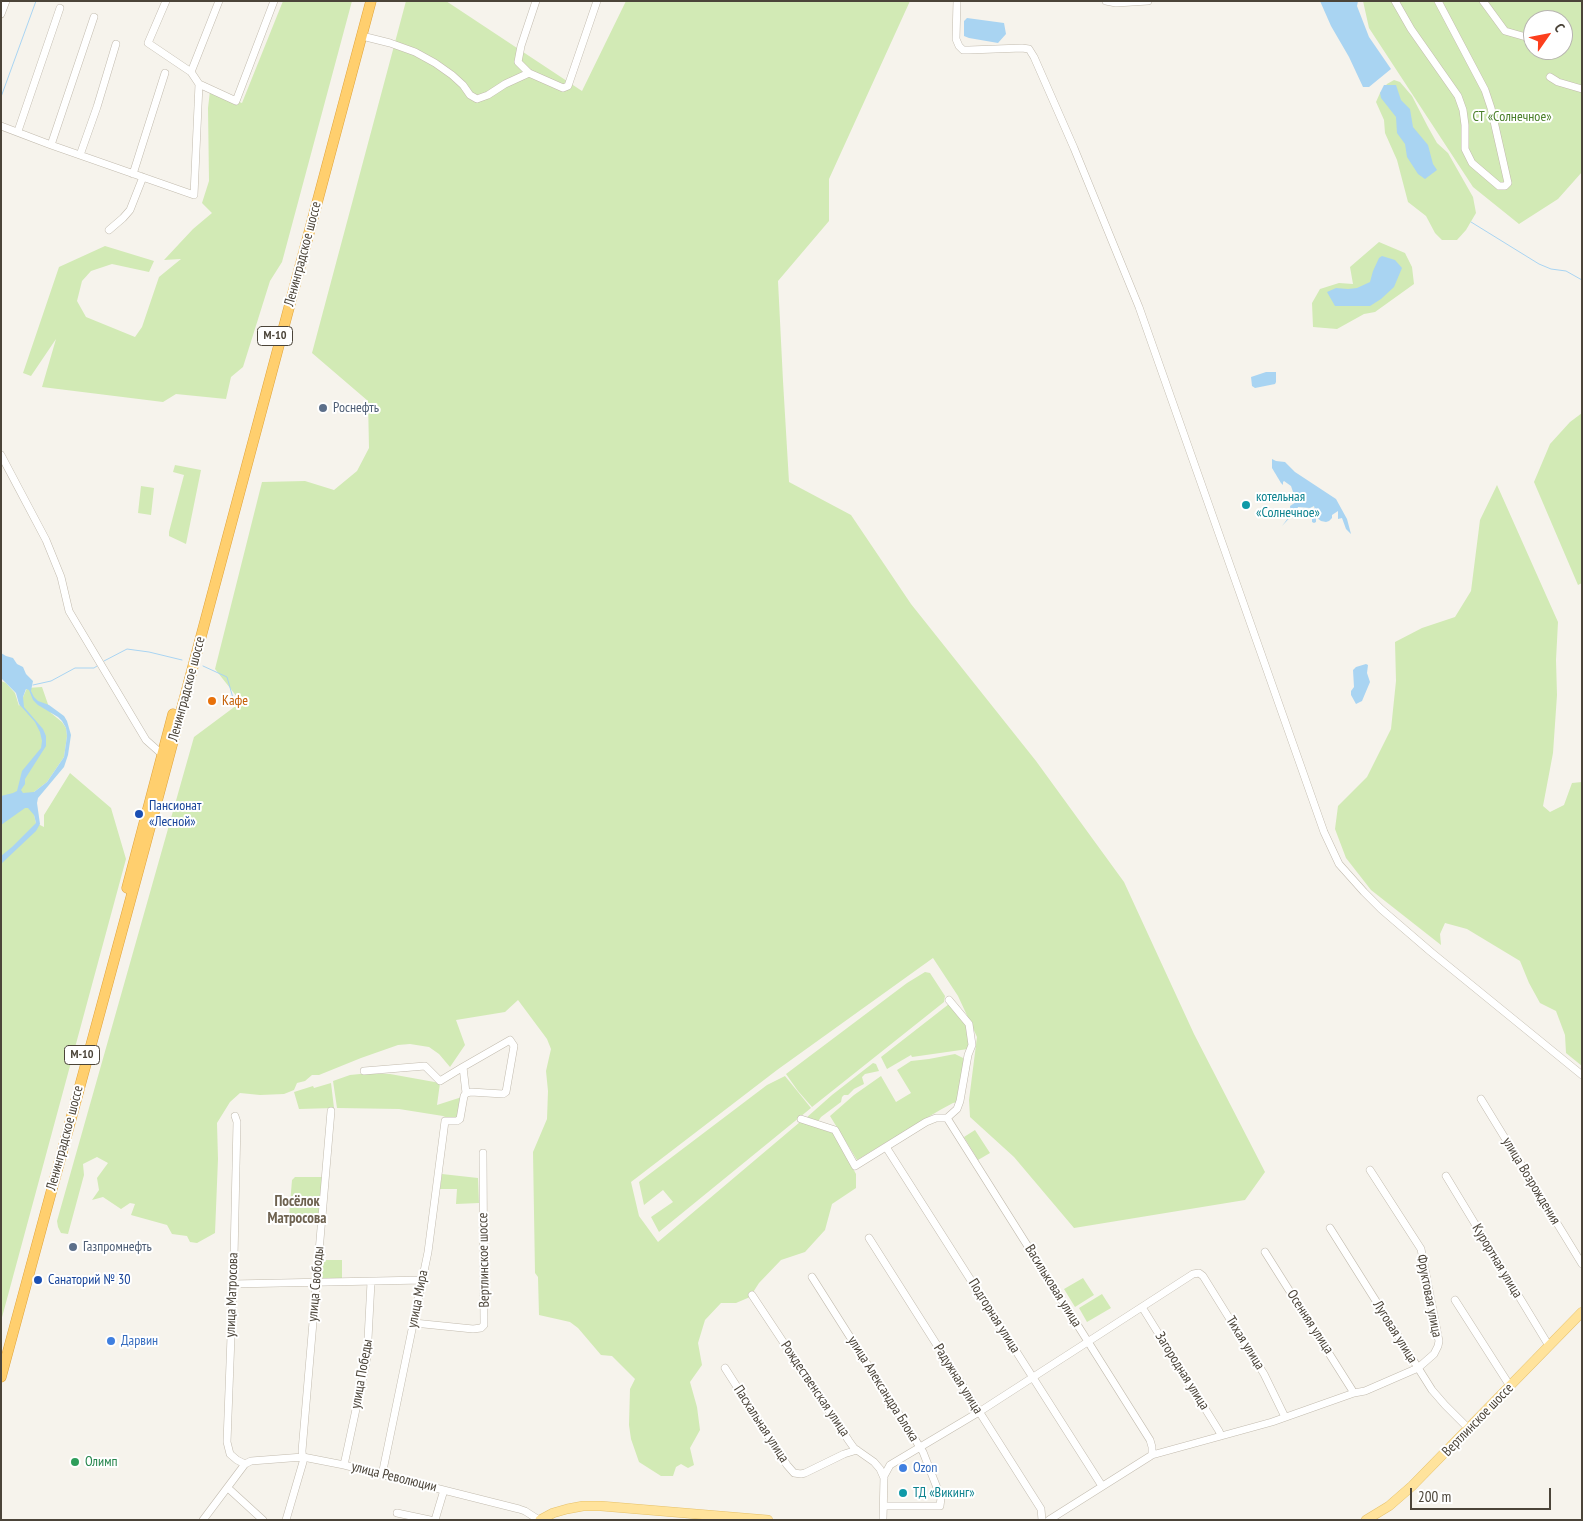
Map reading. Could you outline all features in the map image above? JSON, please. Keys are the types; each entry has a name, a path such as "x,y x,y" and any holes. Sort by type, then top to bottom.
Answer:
{"highway":[{"name":"Ленинградское шоссе","path":"1,1377 365,1"},
{"name":"Ленинградское шоссе","path":"1,1355 371,1"}],"main road":[{"name":"Вертлинское шоссе","path":"1366,1520 1389,1506 1406,1492 1582,1312"},
{"path":"539,1520 559,1511 583,1506 609,1506 669,1515 768,1520"}],"street":[{"path":"1,14 6,1"},
{"path":"166,1 148,43 191,72 199,84 236,101 274,1"},
{"path":"191,72 220,1"},
{"path":"536,1 521,46 518,62 530,73 563,88 568,86 597,1"},
{"path":"957,1 956,39 959,46 963,50 1029,49 1074,148 1139,306 1324,832 1339,864 1381,908 1582,1075"},
{"path":"1106,1 1116,4 1148,1"},
{"path":"1395,1 1411,29 1458,96 1463,110 1465,125 1465,149 1472,163 1499,186 1505,186 1508,183 1491,108 1485,90 1438,1"},
{"path":"1483,1 1505,31 1523,37"},
{"path":"18,131 60,8"},
{"path":"51,145 94,17"},
{"path":"362,36 415,52 452,75 470,95 477,99 530,73"},
{"path":"80,155 116,44"},
{"path":"133,174 165,73"},
{"path":"1550,77 1563,84 1582,89"},
{"path":"1,126 194,195 199,84"},
{"path":"109,230 124,218 130,210 143,177"},
{"path":"1,455 46,540 61,577 68,610 146,740 165,757"},
{"path":"801,1119 836,1130 855,1166 931,1119 947,1118 957,1109 960,1101 972,1044 969,1024 949,1000"},
{"path":"364,1071 425,1066 440,1080 510,1040 514,1046 506,1092 503,1094 466,1093 463,1067"},
{"name":"улица Мира","path":"382,1475 423,1280 444,1121 458,1121 460,1119 466,1093"},
{"name":"улица Возрождения","path":"1481,1099 1582,1264"},
{"name":"улица Свободы","path":"286,1520 303,1457 332,1111"},
{"name":"улица Матросова","path":"235,1116 237,1122 233,1284 226,1442 230,1454 245,1464"},
{"name":"Васильковая улица","path":"947,1118 1150,1440 1152,1455"},
{"name":"Подгорная улица","path":"886,1147 1102,1486"},
{"name":"Вертлинское шоссе","path":"414,1323 474,1329 479,1329 484,1324 483,1153"},
{"name":"Фруктовая улица","path":"1370,1170 1419,1245 1423,1258 1439,1342 1434,1354 1418,1368"},
{"name":"Курортная улица","path":"1446,1176 1549,1346"},
{"name":"Луговая улица","path":"1330,1228 1440,1400 1469,1428"},
{"name":"Радужная улица","path":"869,1238 1041,1509 1042,1520"},
{"name":"Осенняя улица","path":"1265,1252 1320,1336 1354,1393"},
{"name":"Тихая улица","path":"1142,1307 1194,1274 1199,1273 1203,1276 1259,1365 1284,1417"},
{"name":"улица Александра Блока","path":"812,1277 920,1448 941,1498 940,1506 884,1506"},
{"path":"233,1284 423,1280"},
{"name":"улица Победы","path":"344,1465 367,1358 371,1282"},
{"name":"Рождественская улица","path":"752,1295 849,1441 857,1450 874,1462 884,1478"},
{"path":"1455,1300 1510,1386"},
{"path":"883,1520 884,1478 890,1466 979,1412 1142,1307"},
{"name":"Загородная улица","path":"1142,1307 1221,1436"},
{"name":"Пасхальная улица","path":"725,1368 787,1465 794,1472 805,1473 844,1454 857,1450"},
{"path":"1048,1520 1152,1455 1272,1422 1354,1393 1365,1391 1418,1368"},
{"name":"улица Революции","path":"245,1464 251,1461 303,1457 344,1465 519,1509 539,1520"},
{"path":"203,1520 245,1464"},
{"path":"228,1488 263,1520"},
{"path":"435,1520 444,1490"},
{"path":"397,1513 430,1520"}],"green space":[{"path":"283,1 352,1 282,262 270,281 243,367 231,377 226,399 176,394 163,402 42,387 56,339 31,376 23,373 59,267 105,246 154,261 149,272 112,264 91,271 82,281 77,301 86,317 135,337 142,327 159,277 181,259 164,260 193,229 212,213 202,203 209,181 208,108 210,91 242,103"},
{"path":"406,1 446,1 582,91 626,1 910,1 829,179 829,221 778,281 789,482 851,515 911,604 1036,761 1124,882 1194,1034 1265,1172 1245,1200 1074,1228 1014,1157 970,1117 969,1100 977,1037 958,996 933,958 777,1070 631,1182 639,1216 658,1242 800,1122 833,1133 856,1174 856,1188 832,1204 825,1230 805,1252 781,1260 759,1283 750,1297 736,1303 721,1303 705,1320 698,1343 702,1365 690,1382 697,1407 700,1430 690,1448 694,1465 688,1468 681,1464 676,1467 673,1476 661,1476 639,1462 631,1439 629,1425 630,1389 635,1379 612,1356 601,1355 578,1328 570,1322 539,1315 538,1277 535,1273 533,1152 547,1119 548,1091 546,1071 551,1049 547,1039 518,1000 505,1012 456,1020 465,1045 450,1067 439,1054 429,1047 410,1044 398,1045 319,1075 312,1075 305,1081 297,1083 294,1090 284,1094 260,1095 240,1093 230,1102 217,1123 218,1159 215,1233 197,1243 190,1242 187,1236 172,1234 167,1225 131,1215 135,1204 130,1203 121,1209 103,1197 92,1200 99,1190 97,1178 108,1163 97,1157 83,1164 84,1175 68,1234 61,1233 58,1227 57,1221 194,737 241,702 215,669 262,482 305,481 334,490 357,471 369,448 368,401 312,353"},
{"name":"СТ «Солнечное»","path":"1363,1 1582,1 1582,172 1558,199 1519,224 1473,187 1369,28"},
{"path":"1394,80 1400,82 1412,96 1437,143 1448,153 1473,197 1476,213 1466,230 1457,240 1442,240 1435,233 1426,216 1408,202 1397,160 1385,133 1384,120 1376,102 1387,84"},
{"path":"1379,242 1405,253 1412,267 1414,284 1375,312 1364,314 1337,329 1313,327 1312,303 1320,289 1339,283 1353,284 1350,267"},
{"path":"1582,413 1582,583 1578,585 1534,482 1550,444 1570,422"},
{"path":"175,465 201,470 186,544 169,536 184,475 173,472"},
{"path":"1497,485 1558,622 1557,695 1553,753 1543,806 1550,812 1564,805 1572,783 1582,782 1582,1066 1566,1053 1565,1035 1556,1011 1540,1003 1520,961 1467,929 1445,923 1440,934 1441,945 1371,890 1346,858 1335,829 1338,806 1367,777 1391,729 1396,681 1395,642 1422,628 1455,617 1471,591 1480,520"},
{"path":"141,486 154,488 151,515 138,513"},
{"path":"1,681 6,683 15,693 19,706 27,688 42,687 51,713 66,728 67,736 64,757 47,782 34,792 36,823 44,827 44,815 70,773 111,808 126,859 1,1321"},
{"path":"925,972 930,973 945,996 944,1002 812,1107 786,1074 907,983"},
{"path":"949,1004 967,1024 970,1040 968,1049 912,1057 911,1055 887,1069 881,1057"},
{"path":"955,1054 963,1058 964,1065 958,1102 940,1110 857,1160 830,1116 854,1095 881,1076 896,1102 911,1093 897,1070 911,1061"},
{"path":"873,1063 876,1064 879,1071 865,1074 862,1077 864,1084 854,1089 848,1095 844,1095 841,1102 821,1117 817,1123 806,1118 832,1095"},
{"path":"390,1074 440,1083 437,1105 462,1097 457,1118 447,1118 399,1109 337,1108 333,1081 350,1075"},
{"path":"785,1076 811,1108 659,1232 651,1217 673,1202 663,1190 644,1205 639,1182 767,1085"},
{"path":"331,1083 334,1108 299,1109 294,1092"},
{"path":"975,1130 990,1153 978,1160 964,1137"},
{"path":"442,1174 478,1178 479,1203 456,1204 457,1189 440,1189"},
{"path":"295,1177 324,1177 320,1220 289,1216 292,1180"},
{"path":"321,1260 342,1260 342,1278 321,1278"},
{"path":"1083,1278 1094,1295 1075,1307 1064,1289"},
{"path":"1102,1294 1111,1308 1087,1322 1079,1308"}],"water":[{"path":"1320,1 1358,1 1357,6 1369,37 1391,69 1369,87 1363,87"},
{"path":"967,18 1004,23 1006,34 998,43 964,36 964,21"},
{"path":"1384,85 1396,85 1401,100 1410,109 1413,127 1428,145 1433,164 1437,170 1425,179 1418,174 1407,157 1405,144 1397,133 1396,117 1381,98 1380,93"},
{"path":"1382,256 1395,260 1402,268 1394,287 1370,306 1335,306 1327,292 1336,288 1357,288 1370,282 1379,258"},
{"path":"1266,372 1276,372 1275,384 1255,388 1252,386 1251,377"},
{"path":"1272,459 1285,462 1295,472 1336,499 1347,519 1351,534 1346,529 1342,518 1338,519 1338,511 1332,515 1329,521 1321,521 1316,517 1316,522 1312,522 1314,506 1310,508 1298,507 1282,526 1291,514 1290,506 1299,500 1299,495 1293,492 1291,486 1284,481 1283,485 1281,483 1272,468"},
{"path":"1,653 13,658 17,664 23,667 26,674 33,681 31,691 34,697 64,716 71,735 64,767 38,798 40,824 36,831 1,864 1,856 36,823 34,815 28,808 25,808 1,825 1,796 17,791 22,771 41,748 42,741 35,722 19,704 16,693 1,678","holes":["26,689 29,690 33,700 38,705 62,721 66,728 67,736 64,757 47,782 34,792 23,793 21,790 25,784 25,779 46,746 46,736 43,729 24,707 23,697"]},
{"path":"1366,664 1368,665 1367,673 1370,682 1362,701 1356,704 1351,695 1354,687 1353,670"}],"waterway":[{"path":"1,97 36,1"},
{"path":"1471,222 1539,264 1551,269 1566,271 1582,280"},
{"path":"104,661 127,649 182,660"},
{"path":"33,685 51,681 75,668 94,668 97,666"},
{"path":"203,666 227,677 233,698"}],"place":[{"name":"Роснефть","path":"323,408"},
{"name":"котельная «Солнечное»","path":"1246,505"},
{"name":"Кафе","path":"212,701"},
{"name":"Пансионат «Лесной»","path":"139,814"},
{"name":"Газпромнефть","path":"73,1247"},
{"name":"Санаторий № 30","path":"38,1280"},
{"name":"Дарвин","path":"111,1341"},
{"name":"Олимп","path":"75,1462"},
{"name":"Ozon","path":"903,1468"},
{"name":"ТД «Викинг»","path":"903,1493"}],"district":[{"name":"Посёлок Матросова","path":"297,1210"}]}
